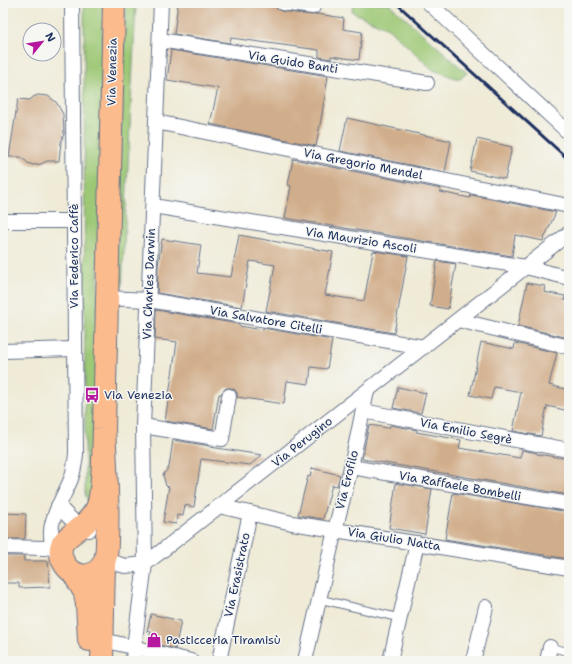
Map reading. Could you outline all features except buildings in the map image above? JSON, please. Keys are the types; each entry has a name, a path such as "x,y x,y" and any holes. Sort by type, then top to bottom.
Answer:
{"main road":[{"name":"Via Venezia","path":"104,429 114,3"},
{"path":"71,545 96,509 100,497 104,429"},
{"path":"71,545 81,575 94,573 100,569 105,559 108,523 104,429"},
{"path":"71,545 96,534 102,539 105,546 102,651"},
{"path":"71,545 87,605 90,661"}],"street":[{"name":"Via Federico Caffè","path":"71,545 52,525 58,506 71,480 75,461 72,3"},
{"name":"Via Charles Darwin","path":"145,564 143,426 161,3"},
{"path":"282,3 313,7 313,3"},
{"path":"429,3 569,133"},
{"name":"Via Guido Banti","path":"160,40 427,83"},
{"name":"Via Gregorio Mendel","path":"156,122 569,206"},
{"name":"Via Maurizio Ascoli","path":"153,206 526,267 569,278"},
{"path":"3,221 74,220"},
{"name":"Via Perugino","path":"145,564 569,233"},
{"name":"Via Salvatore Citelli","path":"106,298 148,300 424,347"},
{"path":"458,320 569,347"},
{"path":"3,352 75,349"},
{"name":"Via Erofilo","path":"305,661 351,467 367,391"},
{"path":"143,426 222,439 229,396"},
{"name":"Via Emilio Segrè","path":"363,411 569,450"},
{"name":"Via Raffaele Bombelli","path":"351,467 569,504"},
{"path":"3,547 45,548 71,545 72,520 58,506"},
{"name":"Via Giulio Natta","path":"219,506 292,523 569,568"},
{"name":"Via Erasistrato","path":"219,661 250,513"},
{"path":"390,661 417,543"},
{"path":"105,559 125,566 145,564 133,654"},
{"path":"473,661 486,607"},
{"path":"102,651 191,661"}],"lane":[{"path":"319,599 400,618"},
{"path":"549,654 569,652"}],"green space":[{"path":"84,3 103,3 94,503 90,509 85,493"},
{"path":"126,3 136,3 122,289 117,285 116,271"},
{"path":"353,3 388,3 467,73 458,79 433,70 388,28 352,12"}],"railway":[{"path":"396,3 569,160"}],"place":[{"name":"Via Venezia","path":"92,395"},
{"name":"Pasticceria Tiramisù","path":"154,640"}]}
